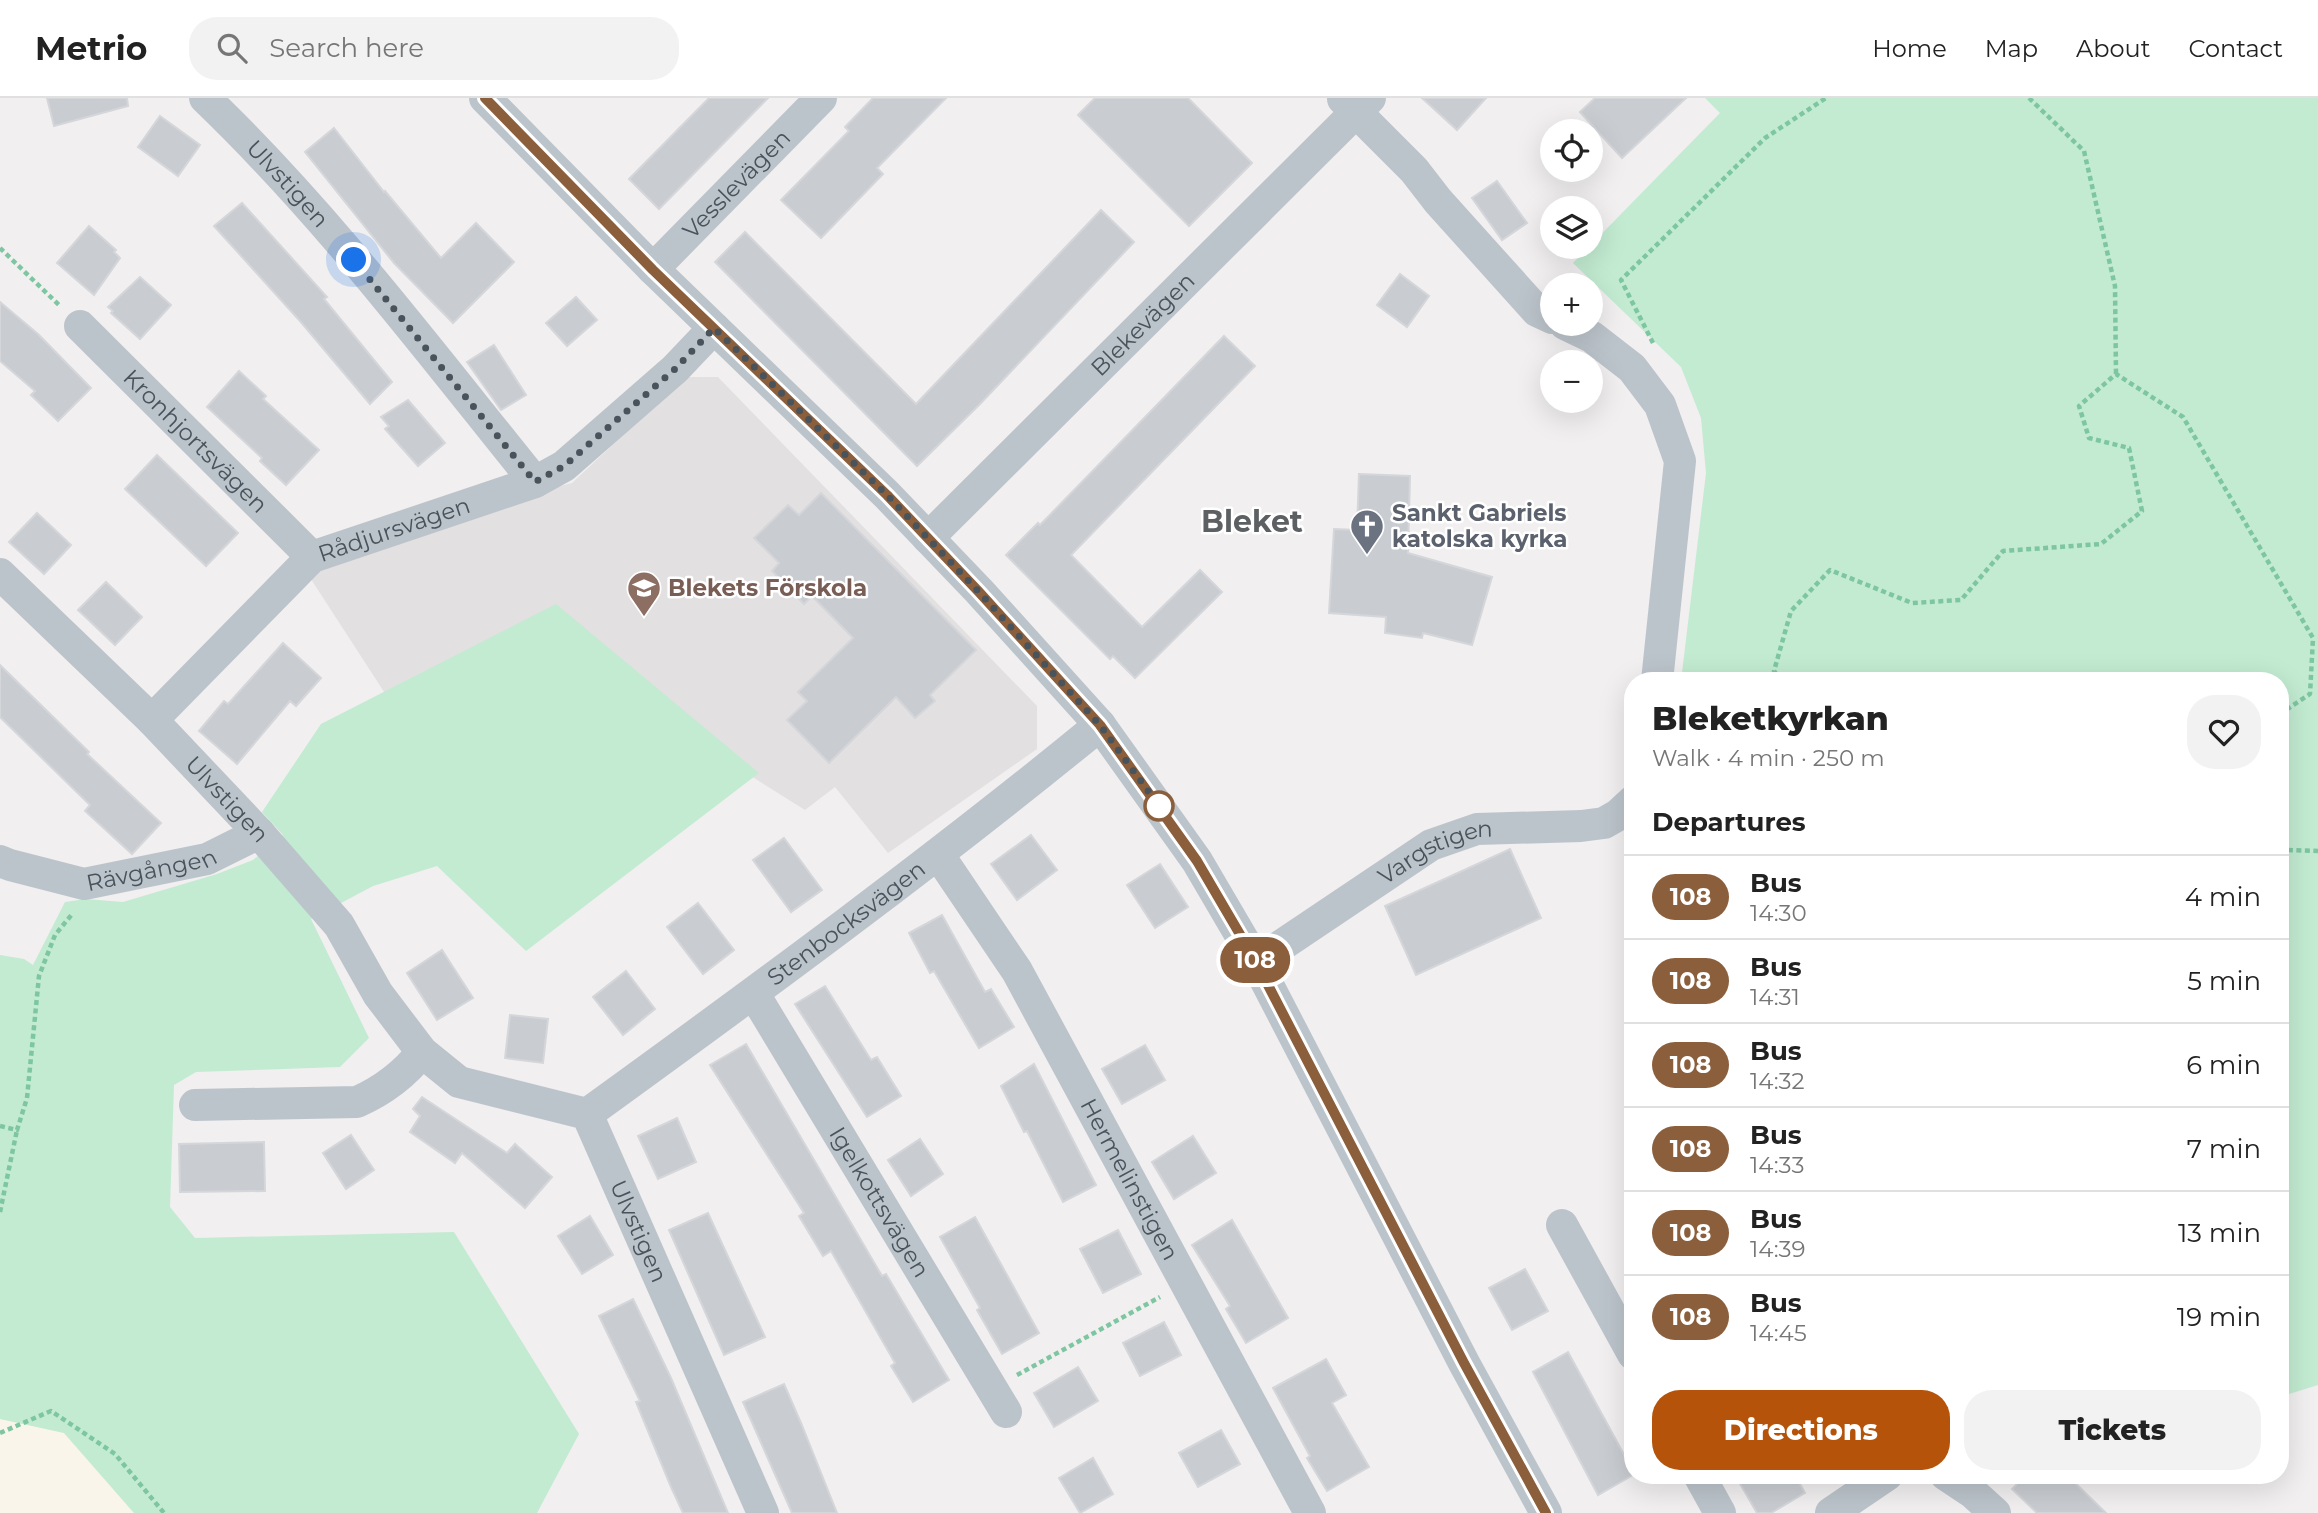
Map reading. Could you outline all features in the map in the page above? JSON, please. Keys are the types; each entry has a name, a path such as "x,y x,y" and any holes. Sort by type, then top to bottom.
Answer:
{"street":[{"name":"Ulvstigen","path":"205,98 234,125 338,239 535,482"},
{"path":"485,98 653,270 887,495 1100,725 1197,861 1255,960 1458,1351 1546,1513"},
{"name":"Vesslevägen","path":"653,270 821,98"},
{"name":"Blekevägen","path":"928,538 1357,103 1438,201 1540,312"},
{"name":"Kronhjortsvägen","path":"80,326 312,557"},
{"path":"535,482 564,466 675,369 714,328"},
{"path":"1590,336 1632,368 1660,405 1680,461 1658,672"},
{"name":"Rådjursvägen","path":"152,720 312,557 535,482"},
{"name":"Ulvstigen","path":"0,575 152,720 259,833 339,925 378,994 422,1052 459,1082 587,1114 763,1513"},
{"name":"Stenbocksvägen","path":"587,1114 754,994 938,854 1100,725"},
{"name":"Vargstigen","path":"1255,960 1279,947 1431,845 1477,829 1604,823 1624,810"},
{"name":"Rävgången","path":"0,861 84,884 207,859 259,833"},
{"name":"Hermelinstigen","path":"938,854 1017,971 1310,1513"},
{"name":"Igelkottsvägen","path":"754,994 999,1400"},
{"path":"195,1105 357,1102 381,1091 409,1069 422,1052"},
{"path":"1562,1225 1624,1338"},
{"path":"1704,1484 1720,1513"},
{"path":"1831,1513 1874,1484"},
{"path":"1960,1484 1995,1513"}],"path":[{"path":"1657,351 1621,280 1765,138 1826,98"},
{"path":"1775,672 1791,611 1830,570 1912,603 1961,600 2003,551 2101,544 2142,512 2129,448 2089,438 2079,406 2116,374 2115,286 2084,151 2029,98"},
{"path":"0,247 80,326"},
{"path":"2116,374 2183,417 2313,638 2310,694 2289,708"},
{"path":"2289,850 2318,851"},
{"path":"0,1212 17,1130 27,1098 39,976 54,935 80,905 84,884"},
{"path":"0,1126 17,1130"},
{"path":"999,1400 1185,1283"},
{"path":"0,1433 51,1411 115,1454 164,1513"}],"shaded area":[{"name":"Blekets Förskola","path":"685,377 718,377 1037,706 1037,749 888,853 835,787 805,810 613,689 388,698 307,573 347,542 572,483"},
{"path":"0,1419 64,1433 134,1513 0,1513"}],"green space":[{"path":"1705,98 2318,98 2318,1385 2289,1394 2289,672 1682,672 1706,473 1701,418 1681,367 1603,292 1603,273 1583,273 1573,263 1577,259 1603,259 1603,232 1720,113"},
{"path":"556,604 759,773 526,951 437,866 373,886 311,919 369,1038 340,1067 196,1072 174,1085 170,1207 195,1238 454,1232 579,1434 537,1513 134,1513 64,1433 0,1419 0,955 24,959 33,965 65,902 86,899 123,902 217,874 253,860 283,835 262,812 321,724"}],"building":[{"path":"47,98 127,98 128,106 54,126"},
{"path":"709,98 768,98 659,209 629,179"},
{"path":"873,98 946,98 877,168 883,174 821,238 781,200 849,131 845,127"},
{"path":"1095,98 1188,98 1252,163 1189,226 1078,115"},
{"path":"1422,98 1486,98 1457,130"},
{"path":"1595,98 1686,98 1622,158 1603,137 1603,119 1586,119 1580,112"},
{"path":"160,116 200,145 178,176 138,147"},
{"path":"334,128 441,258 476,223 514,262 453,323 394,263 305,152"},
{"path":"1497,181 1527,223 1502,240 1472,198"},
{"path":"242,203 327,297 324,299 392,382 370,404 214,226"},
{"path":"1101,210 1134,242 980,404 917,466 715,262 745,232 916,404"},
{"path":"89,226 116,250 114,252 120,258 94,295 57,263"},
{"path":"1400,274 1429,296 1407,327 1377,305"},
{"path":"140,277 171,305 140,339 111,313 113,311 108,307"},
{"path":"576,297 597,320 567,346 546,323"},
{"path":"0,302 38,334 91,388 58,421 31,395 35,391 0,361"},
{"path":"1224,336 1255,366 1071,555 1142,627 1200,570 1222,592 1135,678 1113,656 1110,659 1006,555 1038,523 1040,525"},
{"path":"494,345 526,395 501,410 467,362"},
{"path":"239,371 266,396 263,399 319,450 286,485 260,461 262,458 207,407"},
{"path":"408,400 445,443 418,466 385,429 389,426 381,417"},
{"path":"157,455 238,533 206,566 125,489"},
{"name":"Sankt Gabriels katolska kyrka","path":"1359,474 1410,476 1408,553 1492,577 1472,645 1423,633 1422,638 1385,633 1386,617 1329,613 1334,529 1357,530"},
{"path":"821,493 976,650 930,695 935,701 915,718 896,697 829,763 787,720 807,701 798,692 853,638 812,596 804,604 772,571 779,563 754,538 788,505 799,515"},
{"path":"37,513 71,545 44,574 9,542"},
{"path":"106,582 142,617 115,645 78,610"},
{"path":"283,643 321,678 296,706 290,701 237,764 199,731 224,701 228,704"},
{"path":"0,665 89,752 87,754 161,823 132,854 85,811 90,805 0,717"},
{"path":"1031,835 1057,870 1017,900 991,864"},
{"path":"784,838 822,890 791,912 753,860"},
{"path":"1510,849 1541,918 1416,975 1385,906"},
{"path":"1160,864 1188,907 1155,928 1127,885"},
{"path":"698,903 734,950 703,974 667,927"},
{"path":"942,915 985,992 991,989 1014,1027 979,1048 934,971 930,973 909,933"},
{"path":"442,950 473,998 437,1020 407,973"},
{"path":"626,971 655,1009 623,1035 593,997"},
{"path":"825,986 871,1060 877,1057 901,1096 867,1117 795,1004"},
{"path":"510,1015 548,1019 543,1063 505,1058"},
{"path":"746,1044 882,1276 886,1274 949,1380 913,1402 891,1366 895,1363 831,1251 823,1256 799,1216 804,1213 710,1065"},
{"path":"1145,1045 1165,1080 1122,1104 1102,1069"},
{"path":"1034,1064 1096,1185 1063,1202 1001,1086"},
{"path":"422,1097 507,1153 515,1144 552,1177 525,1208 462,1153 455,1163 410,1132 420,1116 413,1109"},
{"path":"677,1118 696,1162 658,1179 638,1136"},
{"path":"351,1135 374,1170 346,1189 323,1153"},
{"path":"1193,1136 1216,1173 1174,1199 1152,1162"},
{"path":"920,1139 943,1174 911,1196 888,1160"},
{"path":"264,1142 265,1191 180,1192 179,1144"},
{"path":"708,1213 765,1337 724,1355 669,1230"},
{"path":"590,1216 613,1255 582,1274 558,1236"},
{"path":"975,1217 1039,1333 1002,1354 940,1237"},
{"path":"1232,1220 1288,1318 1246,1343 1226,1309 1230,1306 1192,1245"},
{"path":"1118,1230 1141,1274 1103,1293 1080,1249"},
{"path":"1525,1269 1548,1311 1512,1330 1489,1288"},
{"path":"633,1299 671,1378 728,1513 683,1513 671,1487 636,1402 640,1401 599,1316"},
{"path":"1164,1322 1181,1355 1140,1376 1123,1343"},
{"path":"1568,1352 1624,1455 1624,1480 1598,1495 1533,1372"},
{"path":"1326,1359 1346,1395 1332,1403 1369,1467 1327,1491 1307,1458 1310,1456 1273,1388"},
{"path":"1078,1367 1098,1401 1054,1427 1034,1393"},
{"path":"784,1384 837,1513 792,1513 743,1402"},
{"path":"1221,1430 1240,1464 1198,1487 1179,1453"},
{"path":"1093,1458 1113,1494 1080,1513 1059,1478"},
{"path":"1740,1484 1800,1484 1805,1493 1771,1513 1757,1513"},
{"path":"2017,1484 2076,1484 2106,1513 2037,1513 2012,1489"}],"bus line":[{"name":"108","path":"485,98 653,270 887,495 1100,725 1197,861 1255,960 1464,1363 1546,1513"}],"place":[{"name":"Sankt Gabriels katolska kyrka","path":"1367,556"},
{"name":"Blekets Förskola","path":"644,618"}],"district":[{"name":"Bleket","path":"1252,522"}],"route":[{"path":"354,260 535,482 564,466 675,369 714,328 887,495 979,592 1100,725 1159,806"}]}
